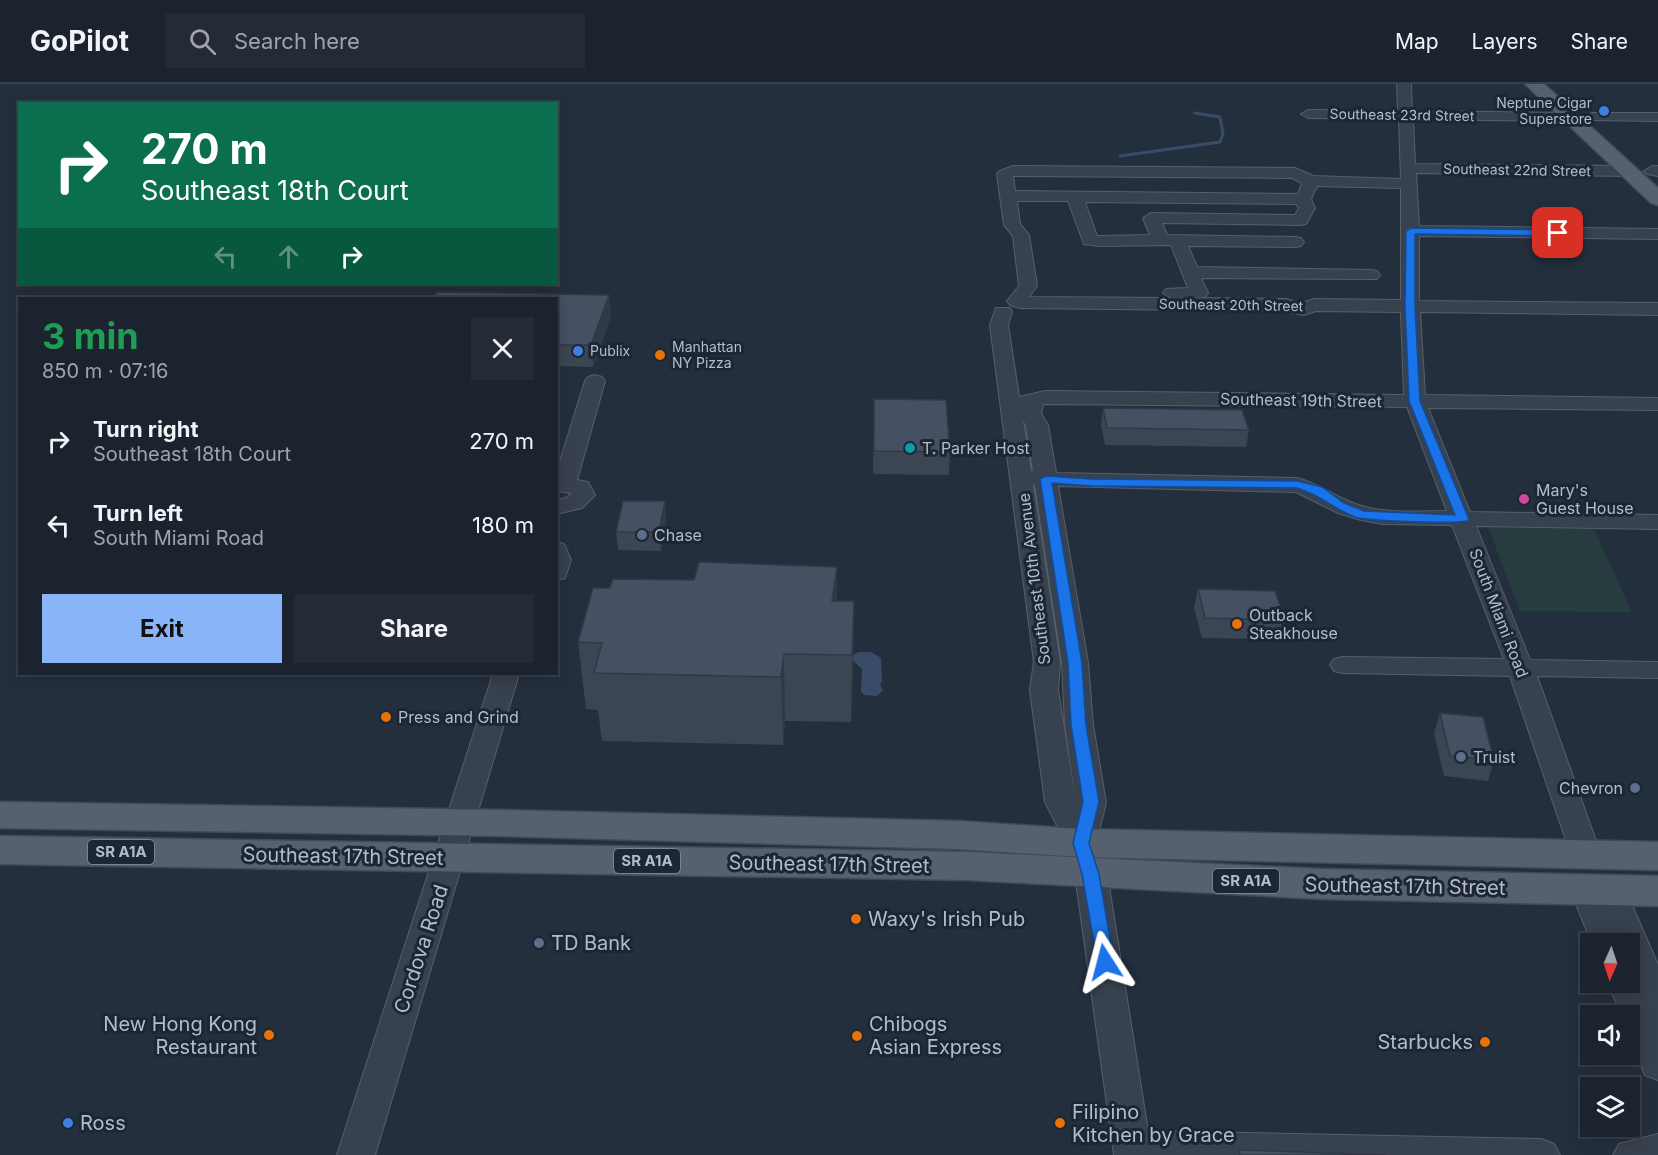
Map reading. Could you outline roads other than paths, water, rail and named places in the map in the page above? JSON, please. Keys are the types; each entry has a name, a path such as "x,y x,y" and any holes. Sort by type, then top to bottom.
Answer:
{"main road":[{"path":"1534,84 1658,199"},
{"path":"1558,84 1656,174"},
{"path":"1623,166 1656,174"},
{"name":"Southeast 17th Street","path":"0,815 113,817 455,840 968,866 1086,858 1594,878 1658,891"},
{"path":"6,846 37,828 51,816"},
{"path":"6,846 113,817"},
{"name":"Southeast 17th Street","path":"6,846 455,840"},
{"name":"Southeast 17th Street","path":"1086,858 1321,884 1528,888 1594,878 1658,856"}],"street":[{"name":"South Miami Road","path":"1404,84 1407,115 1407,176 1411,231 1410,306 1415,401 1520,667 1594,878 1606,933"},
{"name":"Southeast 23rd Street","path":"1308,114 1569,117"},
{"path":"1592,117 1658,117"},
{"name":"Southeast 22nd Street","path":"1005,174 1013,171 1295,173 1312,182 1383,183 1407,176 1623,166"},
{"name":"Southeast 10th Avenue","path":"1005,174 1012,225 1022,235 1016,303 1022,399 1037,425 1034,478"},
{"path":"1151,218 1300,220 1307,208 1305,202 1309,183 1312,182"},
{"path":"1008,196 1298,199 1305,202"},
{"path":"1075,196 1090,240 1295,242"},
{"path":"1016,303 1124,288 1152,293 1199,293 1190,272 1151,218 1142,197"},
{"path":"1411,231 1658,234"},
{"path":"1190,272 1371,276"},
{"name":"Southeast 10th Avenue","path":"1016,303 999,325 1034,478 1043,540 1047,662 1044,690 1060,802 1086,858 1132,1151"},
{"name":"Southeast 20th Street","path":"1016,303 1285,304 1303,309 1314,305 1658,309"},
{"path":"558,506 574,503 584,495 580,486 561,483 595,381"},
{"name":"Southeast 19th Street","path":"1030,416 1034,400 1045,397 1658,404"},
{"path":"1034,478 1092,482 1297,485 1317,490 1340,506 1362,515 1658,522"},
{"path":"1343,664 1658,670"},
{"name":"Cordova Road","path":"356,1155 506,675"},
{"name":"South Miami Road","path":"1594,878 1658,1006"},
{"path":"1629,993 1658,1065"},
{"path":"1632,1155 1658,1150"},
{"path":"1132,1151 1541,1155"}],"water":[{"path":"859,652 871,652 881,658 882,681 880,685 883,690 877,696 864,695 861,691 862,669 849,657"}],"waterway":[{"path":"1120,156 1220,142 1223,134 1220,117 1195,113"}],"place":[{"name":"Neptune Cigar Superstore","path":"1604,111"},
{"name":"Publix","path":"578,351"},
{"name":"Manhattan NY Pizza","path":"660,355"},
{"name":"T. Parker Host","path":"910,448"},
{"name":"Mary's Guest House","path":"1524,499"},
{"name":"Chase","path":"642,535"},
{"name":"Outback Steakhouse","path":"1237,624"},
{"name":"Press and Grind","path":"386,717"},
{"name":"Truist","path":"1461,757"},
{"name":"Chevron","path":"1635,788"},
{"name":"Waxy's Irish Pub","path":"856,919"},
{"name":"TD Bank","path":"539,943"},
{"name":"New Hong Kong Restaurant","path":"269,1035"},
{"name":"Chibogs Asian Express","path":"857,1036"},
{"name":"Starbucks","path":"1485,1042"},
{"name":"Ross","path":"68,1123"},
{"name":"Filipino Kitchen by Grace","path":"1060,1123"}]}
